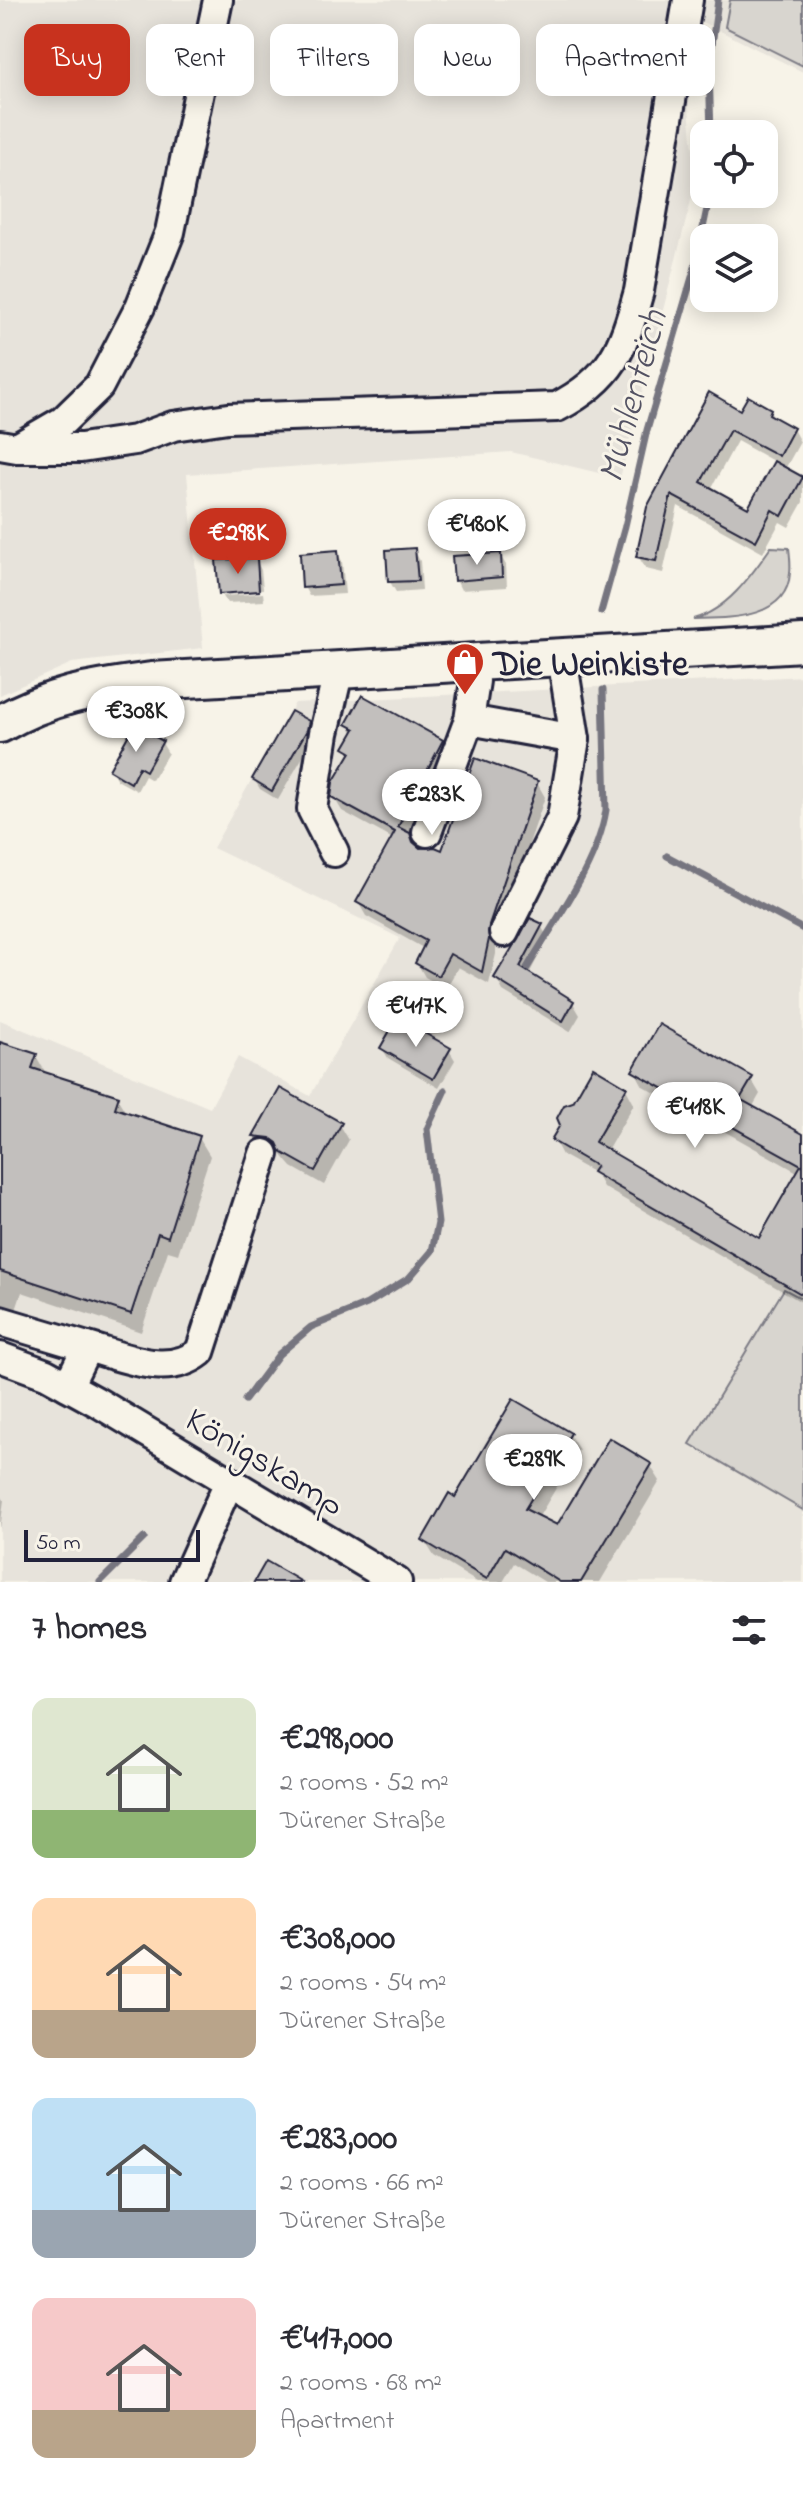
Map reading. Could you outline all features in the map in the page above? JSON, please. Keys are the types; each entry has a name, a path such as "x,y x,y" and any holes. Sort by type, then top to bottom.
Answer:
{"main road":[{"path":"0,724 39,704 76,692 152,681 803,643"}],"street":[{"path":"9,446 63,421 99,386 140,307 170,232 218,0"},
{"path":"9,446 95,446 135,440 173,426 228,418 557,407 583,394 606,372 626,338 639,291 688,0"},
{"path":"504,932 562,817 575,739 565,676 566,656"},
{"path":"427,832 469,720 475,681 473,661"},
{"path":"334,852 312,809 324,733 339,669"},
{"path":"469,720 575,739"},
{"path":"0,1321 163,1367 187,1362 200,1352 264,1154"},
{"path":"68,1386 87,1347"},
{"name":"Königskamp","path":"0,1357 46,1374 97,1402 397,1582"},
{"name":"Königskamp","path":"0,1377 97,1402"},
{"path":"184,1582 229,1482"}],"shaded area":[{"path":"0,0 803,0 803,72 715,28 715,24 698,20 697,24 536,24 536,96 688,96 690,204 620,478 511,452 187,474 203,648 72,663 0,695"},
{"path":"730,0 803,0 803,66 725,27"},
{"path":"771,547 789,548 790,573 786,588 778,600 754,613 693,619 728,599"},
{"path":"803,676 803,1582 0,1582 0,1020 210,1108 238,1057 310,1096 400,938 213,848 295,703"},
{"path":"784,1289 803,1299 803,1510 690,1444"}],"building":[{"path":"709,392 740,410 748,396 771,409 769,414 794,428 779,456 730,430 701,482 748,508 774,461 803,477 782,516 772,510 756,541 671,495 656,561 636,557 647,507"},
{"path":"415,548 418,581 388,582 386,550"},
{"path":"338,550 341,585 302,588 300,553"},
{"path":"501,553 502,577 454,581 452,556"},
{"path":"257,558 259,591 219,594 216,560"},
{"path":"362,695 443,740 398,827 410,833 413,842 420,848 442,850 475,758 538,781 489,925 482,972 450,954 438,976 415,963 426,941 356,902 395,832 331,797 333,782 351,752 344,748 355,729 346,724"},
{"path":"291,711 309,721 307,730 272,791 252,779"},
{"path":"134,725 163,741 146,771 139,767 131,783 109,770"},
{"path":"530,918 543,924 520,967 574,1001 563,1021 494,978"},
{"path":"395,1022 409,1031 412,1026 451,1048 433,1079 380,1048"},
{"path":"659,1024 753,1077 740,1099 803,1134 803,1295 592,1172 596,1166 551,1140 560,1125 557,1118 564,1105 573,1102 593,1067 627,1087 595,1142 759,1238 801,1165 632,1071"},
{"path":"0,1042 37,1054 32,1068 119,1096 115,1108 200,1136 168,1237 158,1233 131,1314 0,1271"},
{"path":"280,1088 342,1123 315,1171 281,1152 277,1143 270,1138 253,1136"},
{"path":"513,1399 571,1433 525,1509 557,1525 609,1438 652,1464 581,1582 560,1582 505,1548 487,1579 422,1540 449,1493 455,1497"},
{"path":"266,1561 302,1582 254,1582"}],"waterway":[{"name":"Mühlenteich","path":"711,120 709,67 718,0"},
{"name":"Mühlenteich","path":"601,612 647,430 695,267 707,208"},
{"name":"Mühlenteich","path":"527,968 574,892 601,831 606,810 603,690"},
{"path":"667,856 803,929"},
{"name":"Mühlenteich","path":"245,1400 279,1354 311,1327 367,1304 409,1278 432,1251 438,1223 427,1129 445,1090"},
{"name":"Mühlenteich","path":"100,1582 144,1538"}],"place":[{"name":"Die Weinkiste","path":"465,696"}]}
